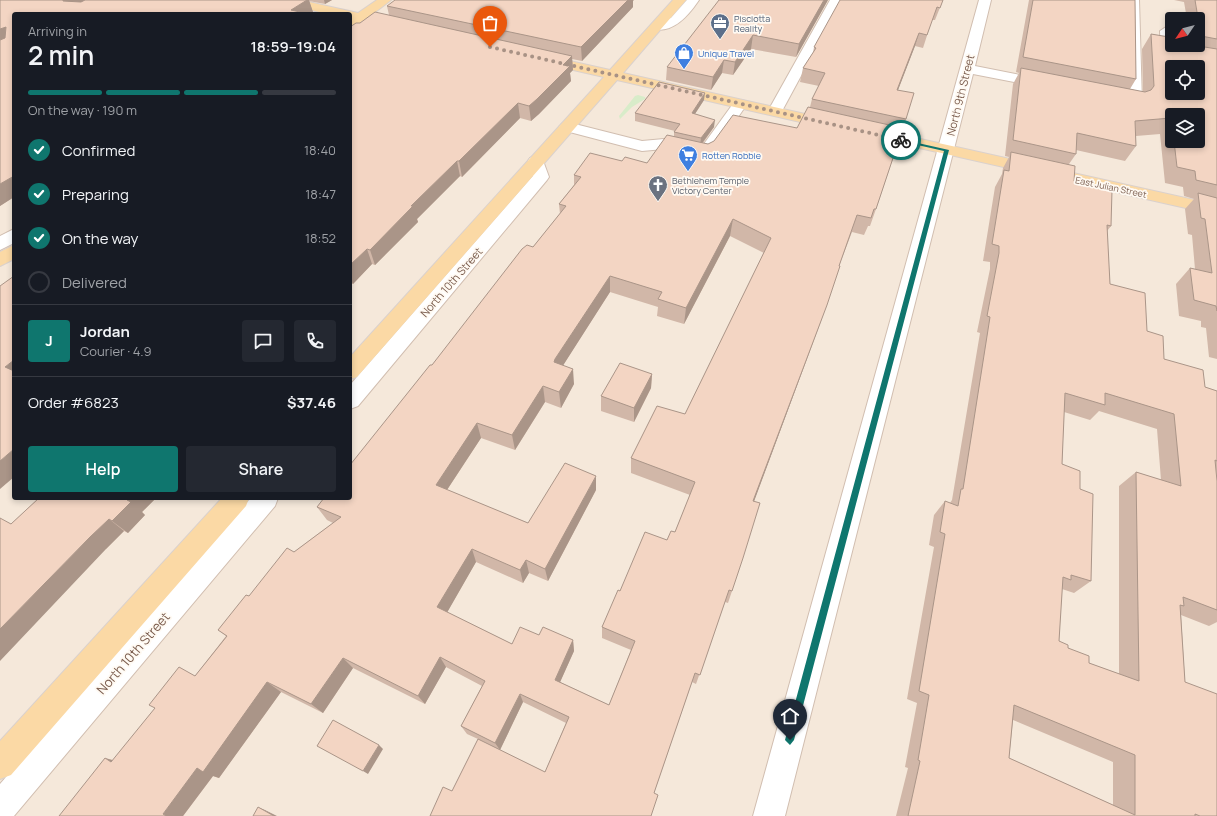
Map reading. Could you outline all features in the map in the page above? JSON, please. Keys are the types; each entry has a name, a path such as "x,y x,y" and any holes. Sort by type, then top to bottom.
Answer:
{"main road":[{"path":"285,0 336,12"},
{"path":"353,19 385,0"},
{"name":"North 10th Street","path":"352,369 680,0"},
{"path":"353,19 409,29"},
{"path":"532,56 841,126"},
{"name":"East Julian Street","path":"856,130 1217,210"},
{"path":"0,260 12,252"},
{"path":"0,764 235,500"}],"street":[{"path":"657,26 675,21 693,0"},
{"path":"774,112 836,0"},
{"name":"North 9th Street","path":"769,816 985,0"},
{"path":"1106,96 1135,102 1133,0"},
{"path":"1168,52 1217,61"},
{"path":"966,68 1061,87"},
{"path":"567,127 642,146 664,144 705,154 740,104"},
{"name":"North 10th Street","path":"352,398 541,177 536,161"},
{"path":"0,244 12,236"},
{"name":"North 10th Street","path":"0,808 264,500"}],"shaded area":[{"path":"0,0 1217,0 1217,816 0,816"}],"green space":[{"path":"638,95 645,97 645,99 632,107 620,119 619,116 635,96"}],"building":[{"path":"0,0 63,0 81,2 85,0 307,0 291,10 300,12 12,12 12,177 0,184 0,40 5,38 6,27 0,29"},
{"path":"395,0 628,0 581,47 387,6"},
{"path":"719,0 824,0 799,44 753,35 735,62 724,60 713,77 667,67"},
{"path":"840,0 943,0 940,8 937,7 927,35 919,33 897,90 914,93 906,119 812,99 825,73 803,68 816,48 814,47"},
{"path":"1033,0 1135,0 1136,79 1023,57"},
{"path":"1195,0 1217,0 1217,39 1205,37 1205,12 1197,12"},
{"path":"375,12 572,56 563,65 570,66 537,99 529,106 518,103 411,206 413,206 370,250 367,249 352,263 352,26 356,23 360,23"},
{"path":"1151,34 1165,36 1165,52 1205,52 1205,47 1217,49 1217,185 1196,180 1195,171 1177,167 1175,148 1205,148 1205,108 1165,108 1165,118 1135,121 1136,146 1077,133 1076,154 1013,140 1021,68 1145,92 1151,90 1154,86"},
{"path":"659,82 705,93 692,113 715,120 701,138 674,132 680,124 635,113"},
{"path":"808,107 903,128 876,209 874,209 871,218 857,215 827,305 753,501 760,503 743,558 732,591 729,590 700,675 695,673 654,793 658,795 651,816 430,816 443,787 452,791 478,739 545,772 569,717 520,694 495,743 461,726 485,681 440,657 418,696 343,658 311,704 267,682 203,772 197,768 163,814 166,816 59,816 105,758 111,762 155,708 149,705 179,667 195,676 227,636 218,630 246,595 249,596 287,548 294,552 341,517 317,507 322,500 352,500 352,462 430,365 432,365 522,249 527,245 533,247 566,206 559,204 581,177 574,175 590,153 622,161 625,157 647,163 667,135 708,144 714,141 733,115 797,128","holes":["733,219 771,238 685,414 657,406 631,458 695,482 675,532 671,531 667,540 645,532 620,591 618,590 602,627 635,641 609,705 555,680 573,640 543,627 539,635 520,627 512,644 437,607 472,549 520,570 526,560 545,569 596,476 565,463 528,523 436,485 477,423 512,435 543,386 559,392 573,369 554,362 555,359 610,276 662,292 658,299 686,308"]},
{"path":"1011,152 1075,166 1074,181 1112,190 1111,226 1107,225 1110,284 1145,293 1147,331 1163,336 1164,359 1203,370 1205,387 1217,391 1217,461 1215,460 1217,481 1217,610 1183,597 1184,606 1180,605 1185,682 1217,694 1217,816 1200,816 1195,814 1195,816 908,816 920,761 918,760 929,695 919,691 945,534 940,532 945,501 958,506 961,489 963,489 990,317 987,316 999,253 999,246 992,244 1004,170 1009,171","holes":["1065,393 1105,405 1105,393 1174,414 1181,486 1136,472 1139,681 1089,663 1089,656 1068,648 1068,645 1059,641 1063,577 1071,580 1071,575 1091,581 1093,494 1080,489 1080,471 1062,464","1014,705 1135,755 1135,815 1009,758"]},
{"path":"1198,193 1217,198 1217,311 1216,306 1194,300 1190,268 1212,273 1205,219 1201,218"},
{"path":"12,277 12,362 5,367 12,370 12,451 0,461 0,286"},
{"path":"620,363 652,374 634,408 601,396"},
{"path":"37,500 127,500 131,502 112,521 109,519 90,537 0,629 0,518 11,524"},
{"path":"333,720 379,745 363,771 317,746"},
{"path":"258,807 274,816 253,816"}],"way so far":[{"path":"490,47 901,140"}],"place":[{"name":"Pisciotta Reality","path":"720,40"},
{"name":"Unique Travel","path":"684,70"},
{"name":"Rotten Robbie","path":"688,172"},
{"name":"Bethlehem Temple Victory Center","path":"658,202"}],"route":[{"path":"790,740 946,150 901,140"}]}
